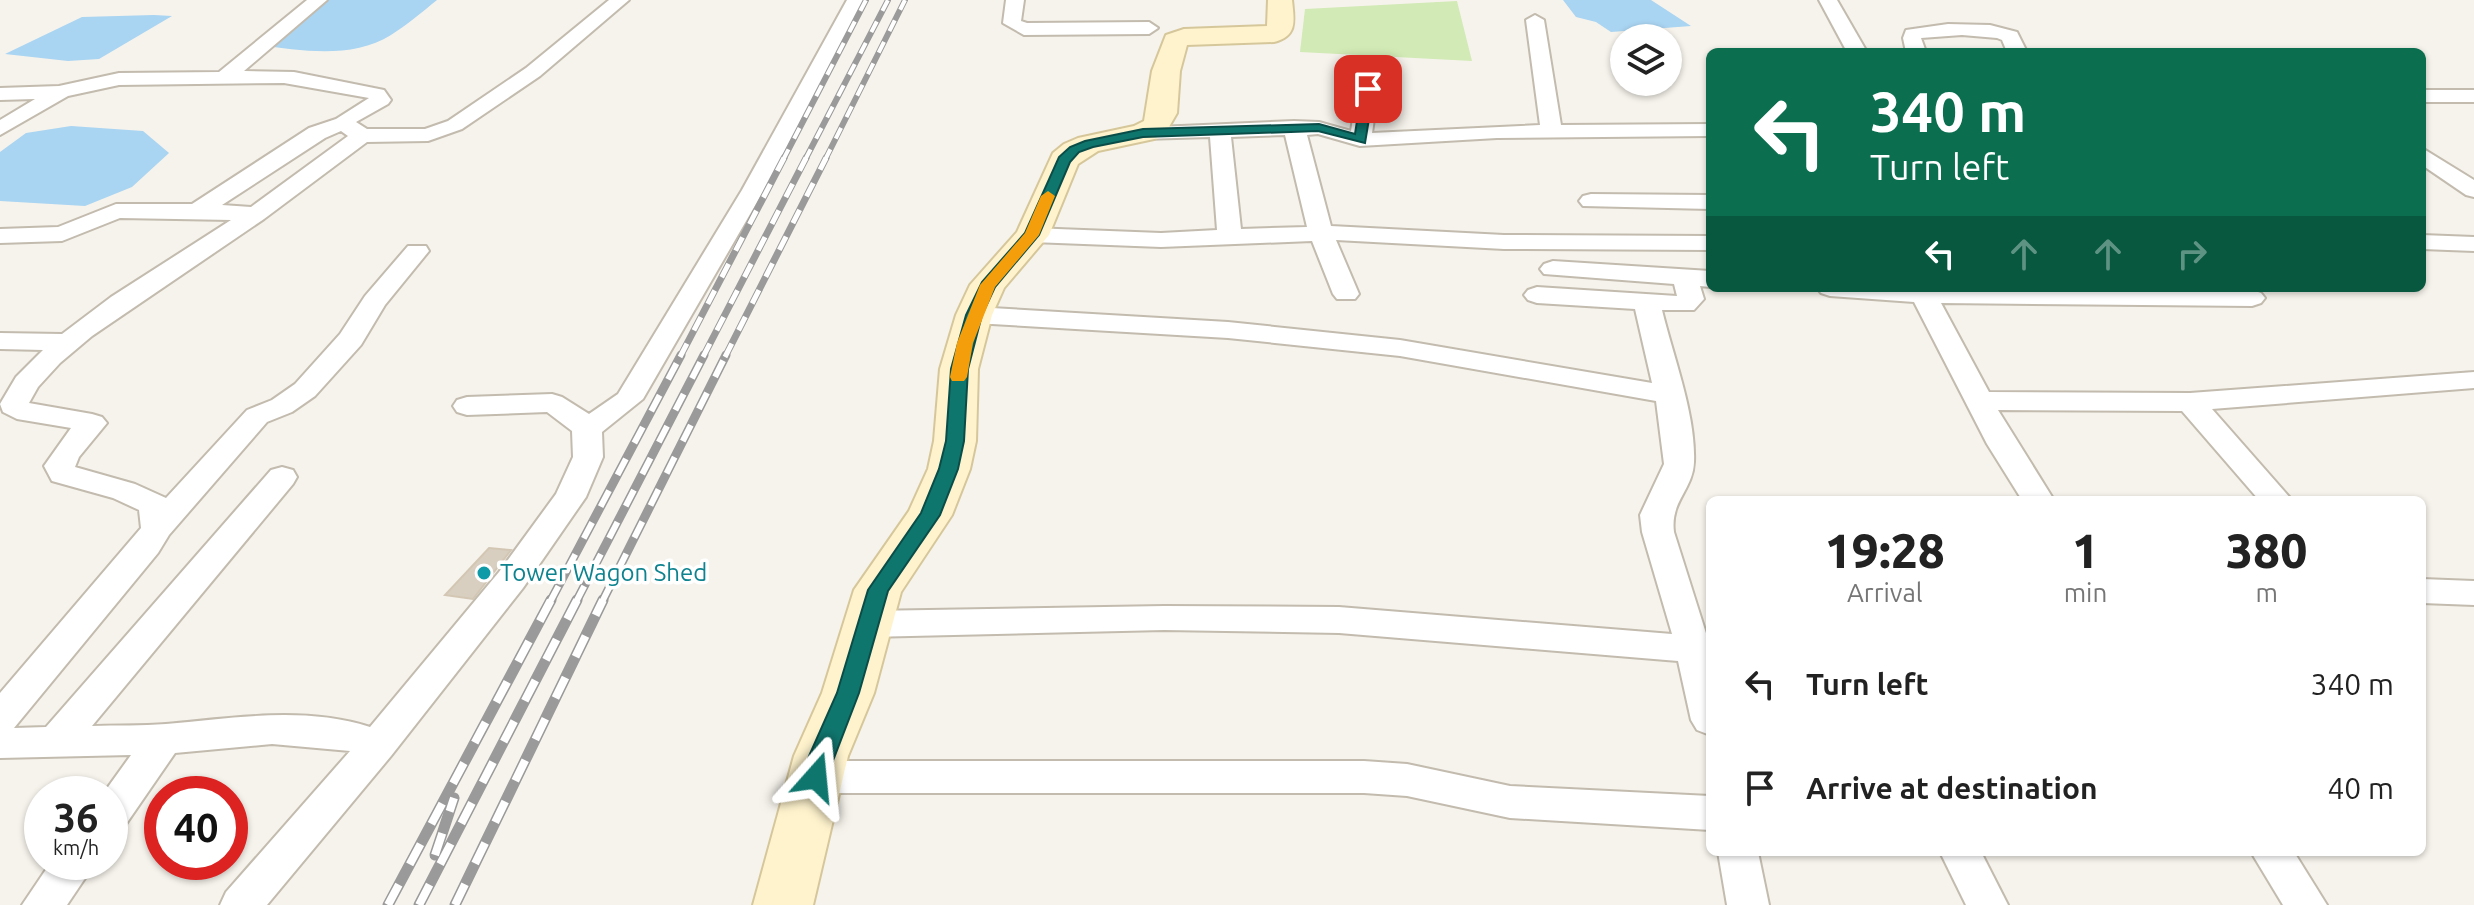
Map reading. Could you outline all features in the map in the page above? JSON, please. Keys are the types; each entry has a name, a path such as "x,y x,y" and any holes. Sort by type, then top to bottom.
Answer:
{"street":[{"path":"224,78 318,0"},
{"path":"196,212 317,133 353,130 428,135 455,125 533,72 620,0"},
{"path":"587,429 629,399 759,178 856,0"},
{"path":"1015,0 1012,23 1024,29 1159,25 1274,34 1282,27 1280,0"},
{"path":"1828,0 1855,48"},
{"path":"1535,20 1551,131"},
{"path":"1143,133 1156,126 1162,113 1161,102 1170,53 1159,25"},
{"path":"1915,48 1913,34 1931,31 1998,32 2010,36 2015,48"},
{"path":"1360,140 1372,63"},
{"path":"0,129 74,87 125,79 305,78 377,94 381,100 352,115 353,130"},
{"path":"0,94 61,92"},
{"path":"2426,96 2472,98"},
{"path":"783,905 821,756 848,693 878,590 930,515 949,469 955,441 959,369 974,315 988,285 1032,235 1055,176 1075,150 1143,133 1294,127 1331,129 1360,140 1551,131 1706,130"},
{"path":"1294,127 1321,233 1346,294"},
{"path":"157,528 154,504 124,491 63,474 59,466 66,453 92,423 23,413 13,406 23,385 69,342 157,278 256,214 353,130"},
{"path":"1220,130 1230,237"},
{"path":"2426,158 2474,190"},
{"path":"1591,201 1706,202"},
{"path":"0,236 62,234 116,211 256,214"},
{"path":"1032,235 1137,240 1398,233 1504,242 1706,243"},
{"path":"2426,242 2474,244"},
{"path":"0,718 147,545 157,528 257,416 282,406 305,390 351,339 374,302 417,251"},
{"path":"1537,295 1685,304 1691,299 1697,278 1553,269"},
{"path":"2035,496 2002,444 1922,292 2252,298"},
{"path":"1647,303 1669,395 1679,464 1656,515 1665,558 1706,696"},
{"path":"974,315 1228,330 1400,348 1669,395"},
{"path":"0,341 69,342"},
{"path":"1979,401 2190,402 2474,380"},
{"path":"2190,402 2272,496"},
{"path":"241,905 378,745 511,580 570,497 588,457 587,429 575,416 552,403 467,406"},
{"path":"55,743 282,477"},
{"path":"2426,591 2474,593"},
{"path":"868,624 1164,618 1339,620 1693,649"},
{"path":"0,743 313,732 355,736 378,745"},
{"path":"128,790 164,739"},
{"path":"816,777 1364,777 1407,780 1521,803 1706,813"},
{"path":"1739,856 1748,905"},
{"path":"1962,856 1987,905"},
{"path":"2274,856 2306,905"},
{"path":"43,905 62,880"}],"green space":[{"path":"1457,1 1472,61 1300,52 1305,9"}],"water":[{"path":"322,0 437,0 391,35 360,48 327,51 260,45"},
{"path":"1563,0 1651,0 1691,26 1610,24 1610,31 1596,22 1576,17"},
{"path":"172,16 99,59 68,61 5,54 82,17"},
{"path":"71,126 143,131 169,153 132,187 85,206 0,201 0,152 26,133"}],"building":[{"name":"Tower Wagon Shed","path":"489,548 511,550 473,599 445,595"}],"railway":[{"path":"783,160 866,0"},
{"path":"805,160 888,0"},
{"path":"826,158 905,0"},
{"path":"680,357 784,158"},
{"path":"703,357 806,158"},
{"path":"725,357 826,158"},
{"path":"550,602 681,355"},
{"path":"576,602 704,355"},
{"path":"603,600 726,355"},
{"path":"388,905 551,600"},
{"path":"419,905 577,600"},
{"path":"455,905 603,600"},
{"path":"435,855 454,798"}],"slow traffic":[{"path":"958,377 974,315 988,285 1032,235 1048,196"}],"place":[{"name":"Tower Wagon Shed","path":"484,573"}],"route":[{"path":"816,777 821,756 848,693 878,590 897,558 930,515 949,469 955,441 959,369 974,315 988,285 1032,235 1064,160 1075,150 1089,144 1143,133 1294,127 1331,129 1345,137 1360,140 1368,89"}]}
